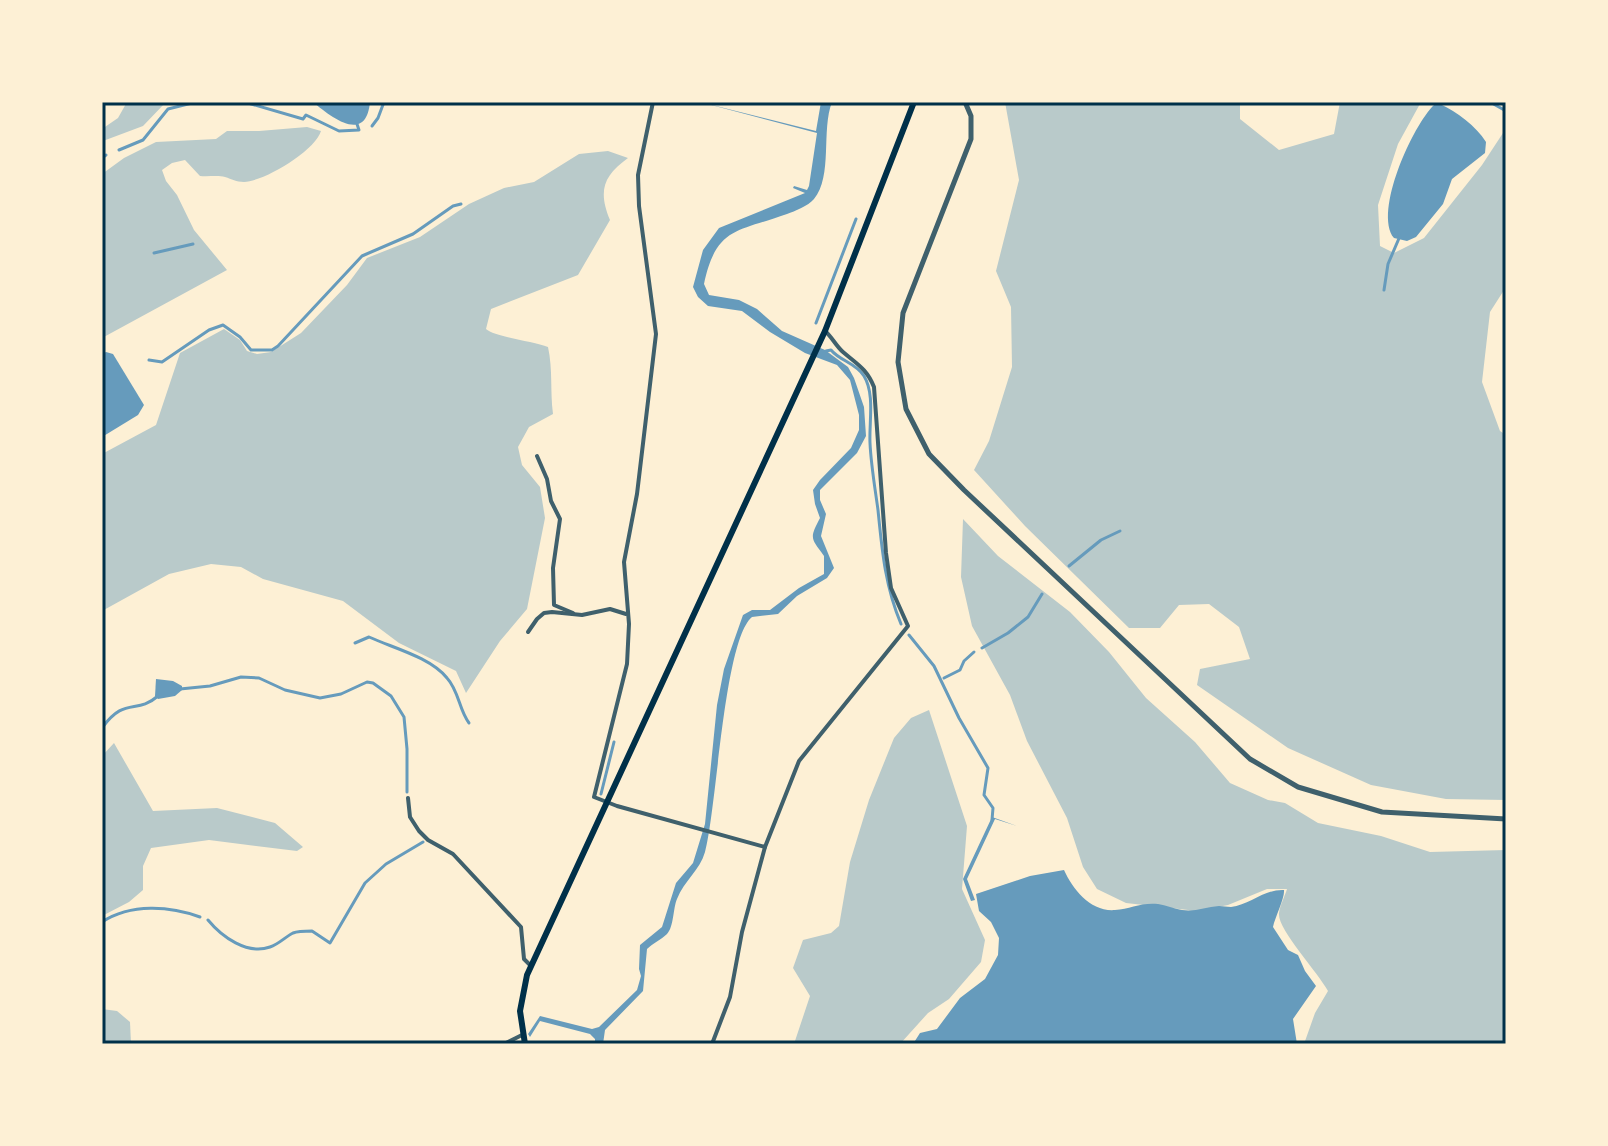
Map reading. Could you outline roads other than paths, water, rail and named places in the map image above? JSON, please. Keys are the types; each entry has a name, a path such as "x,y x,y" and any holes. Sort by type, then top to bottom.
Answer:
{"main road":[{"path":"525,1044 522,1035 522,995 531,966 825,331 914,102"}],"street":[{"path":"653,102 638,175 639,206 656,334 637,494 624,562 628,615 626,667 594,797 765,847"},
{"path":"965,102 971,116 971,139 903,313 898,362 906,409 929,454 1250,759 1298,787 1382,812 1506,819"},
{"path":"712,1044 730,997 742,932 765,847 803,753 908,626 897,604 889,576 874,387 868,372 840,350 825,331"},
{"path":"537,456 560,519 554,558 554,605 582,615 610,609 628,615"},
{"path":"528,632 544,613 573,613"},
{"path":"408,798 410,817 428,840 453,854 521,927 524,959 531,966"},
{"path":"423,849 428,840"},
{"path":"504,1044 522,1035"}],"water":[{"path":"313,102 370,102 367,115 355,125 338,120"},
{"path":"700,102 816,131 821,102 832,102 823,178 814,199 794,211 731,234 715,252 704,284 709,295 739,300 757,309 782,331 825,350 848,367 864,407 866,436 857,453 820,490 820,500 826,514 821,536 834,568 827,578 797,596 778,614 752,617 742,632 728,690 705,852 677,899 669,931 647,949 643,991 605,1030 603,1044 595,1044 590,1034 540,1021 530,1037 528,1034 540,1016 592,1029 599,1027 637,990 641,976 640,945 662,927 676,883 693,863 705,824 717,705 724,669 743,615 752,610 770,610 824,574 824,556 813,538 820,518 813,490 851,448 859,430 859,415 850,380 837,365 805,353 742,311 708,306 693,287 703,250 719,228 805,193 793,188 807,190 809,186 817,133"},
{"path":"1440,104 1477,130 1486,142 1485,153 1452,179 1443,204 1416,237 1407,241 1394,238 1389,226 1388,209 1398,169 1425,115 1434,105"},
{"path":"102,354 113,354 144,405 138,415 102,437"},
{"path":"156,679 173,681 182,686 182,690 175,696 158,699 155,696"},
{"path":"992,817 1017,826 995,819 967,879 975,900 971,901 963,879"},
{"path":"1064,870 1084,898 1106,910 1152,904 1187,910 1231,907 1284,890 1273,927 1288,950 1298,955 1316,986 1293,1019 1297,1044 913,1044 920,1033 937,1029 960,998 985,979 998,955 999,938 991,922 979,911 976,894 1030,876"}],"waterway":[{"path":"372,126 384,102"},
{"path":"1490,102 1506,111"},
{"path":"119,150 143,140 168,109 192,103 248,103 303,119 306,115 339,131 359,130 357,124"},
{"path":"102,158 106,155"},
{"path":"149,360 162,362 209,330 223,325 251,350 272,350 362,256 413,234 453,206 461,204"},
{"path":"816,323 856,219"},
{"path":"1384,290 1388,264 1400,236"},
{"path":"154,253 193,244"},
{"path":"826,351 831,350 857,368 867,383 871,460 883,554 891,596 901,624"},
{"path":"1069,566 1101,540 1120,531"},
{"path":"982,648 1028,617 1042,594"},
{"path":"909,635 934,666 988,768 984,795 993,808 992,820"},
{"path":"355,643 369,637 431,664 451,683 469,723"},
{"path":"944,678 960,670 974,652"},
{"path":"180,689 210,686 241,677 259,678 285,690 320,698 341,694 367,682 373,683 391,696 404,717 407,792"},
{"path":"102,728 117,712 143,705 158,696"},
{"path":"601,794 614,742"},
{"path":"208,920 220,933 253,949 270,947 302,931 312,931 330,943 365,883 386,864 423,842"},
{"path":"102,922 125,912 151,908 176,910 200,917"}]}
